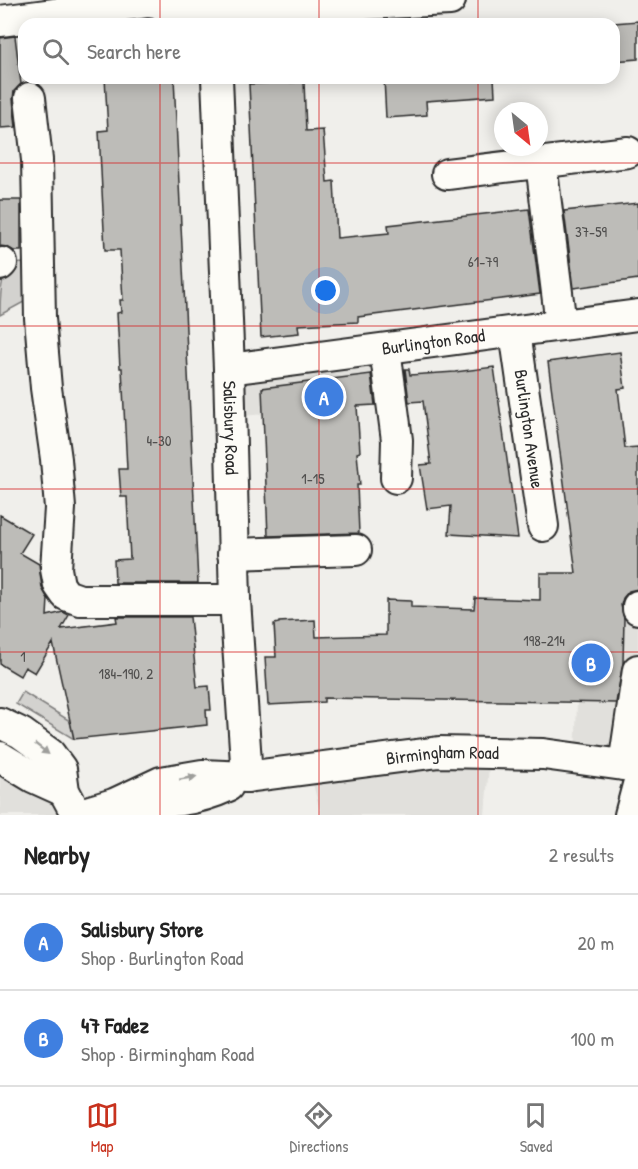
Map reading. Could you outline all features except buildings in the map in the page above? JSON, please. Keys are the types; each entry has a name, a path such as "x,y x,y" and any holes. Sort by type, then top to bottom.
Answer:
{"street":[{"path":"0,21 28,8 147,2 214,18 431,1"},
{"name":"Salisbury Road","path":"217,84 229,369 233,554 247,777"},
{"path":"30,98 37,160 40,318 60,508 56,569 59,585 66,595 80,600 235,600"},
{"path":"447,174 628,152"},
{"path":"541,163 561,325"},
{"name":"Burlington Road","path":"229,369 374,358 515,332 638,315"},
{"name":"Burlington Avenue","path":"515,332 543,526"},
{"path":"374,358 396,440 396,478"},
{"path":"233,554 356,550"},
{"path":"630,815 638,670"},
{"path":"0,723 21,733 50,754 61,769 72,807"},
{"name":"Birmingham Road","path":"72,807 114,804 161,782 202,775 247,777 438,752 543,754 633,773"},
{"path":"0,757 33,777 72,807"}],"shaded area":[{"path":"17,263 32,263 33,297 0,315 2,287 8,268"},
{"path":"380,350 387,404 229,417 229,369"},
{"path":"638,545 638,707 632,767 575,759 577,702"},
{"path":"23,692 70,721 74,739 16,704"},
{"path":"0,738 13,745 64,791 77,815 0,815"},
{"path":"490,753 485,815 321,815 309,768"}],"place":[{"name":"Salisbury Store","path":"324,397"},
{"name":"47 Fadez","path":"591,663"}]}
